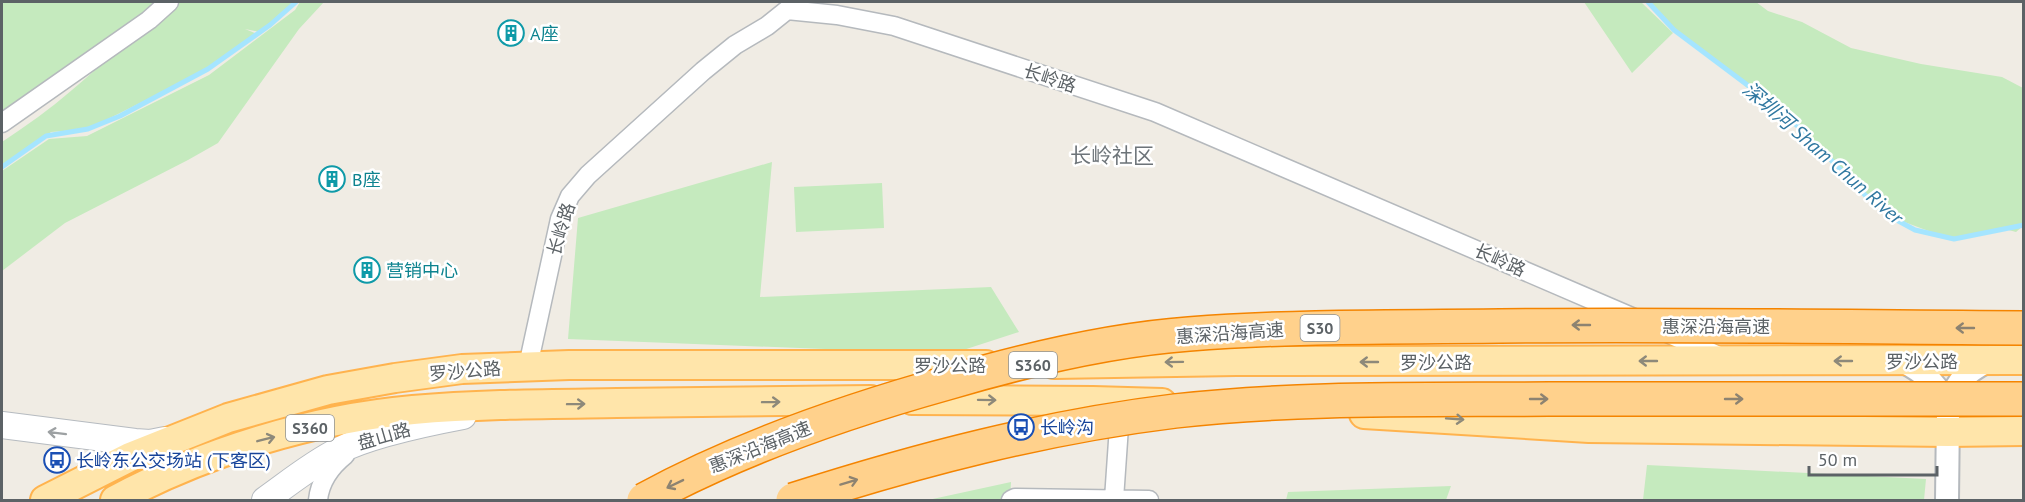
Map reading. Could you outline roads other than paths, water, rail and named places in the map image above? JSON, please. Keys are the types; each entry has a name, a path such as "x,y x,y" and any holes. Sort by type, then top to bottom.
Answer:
{"highway":[{"name":"惠深沿海高速","path":"644,501 673,484 752,449 899,396 1050,356 1187,334 1340,327 1575,325 2024,328"},
{"path":"793,501 930,458 1014,438 1107,421 1247,404 1427,399 2024,399"}],"main road":[{"name":"罗沙公路","path":"45,501 130,457 228,418 328,390 462,369 528,366 1729,360 1914,368 2006,360"},
{"path":"2006,360 1980,378 1972,394 1973,405 1984,421 2013,431"},
{"path":"1886,431 1900,428 1923,418 1930,408 1931,397 1914,368"},
{"name":"罗沙公路","path":"115,501 195,463 255,442 316,426 411,410 518,405 961,399 1120,402 1334,412 1589,428 1886,431 1948,423 2013,431"},
{"name":"盘山路","path":"265,501 326,458 357,442 437,421 518,405"},
{"path":"2,425 135,442 150,443 173,439"}],"street":[{"path":"2,123 140,26 169,2"},
{"name":"长岭路","path":"528,366 560,219 570,196 588,175 703,71 735,45 767,26 787,10 837,15 894,26 1155,112 1729,360"},
{"path":"1947,501 1948,423 1954,391 1967,373 2006,360"},
{"path":"1914,368 1939,391 1948,423"},
{"path":"1114,499 1120,402"},
{"path":"318,501 321,486 334,464 370,439"},
{"path":"1011,501 1015,498 1149,501"}],"waterway":[{"name":"深圳河 Sham Chun River","path":"2,167 46,136 88,129 120,116 208,69 270,25 296,2"},
{"name":"深圳河 Sham Chun River","path":"1648,2 1674,30 1766,99 1800,128 1814,149 1831,160 1866,196 1891,217 1915,230 1954,239 2024,225"}],"place":[{"name":"A座","path":"511,33"},
{"name":"B座","path":"332,179"},
{"name":"营销中心","path":"367,270"},
{"name":"长岭沟","path":"1021,427"},
{"name":"长岭东公交场站 (下客区)","path":"57,460"}],"district":[{"name":"长岭社区","path":"1112,155"}]}
